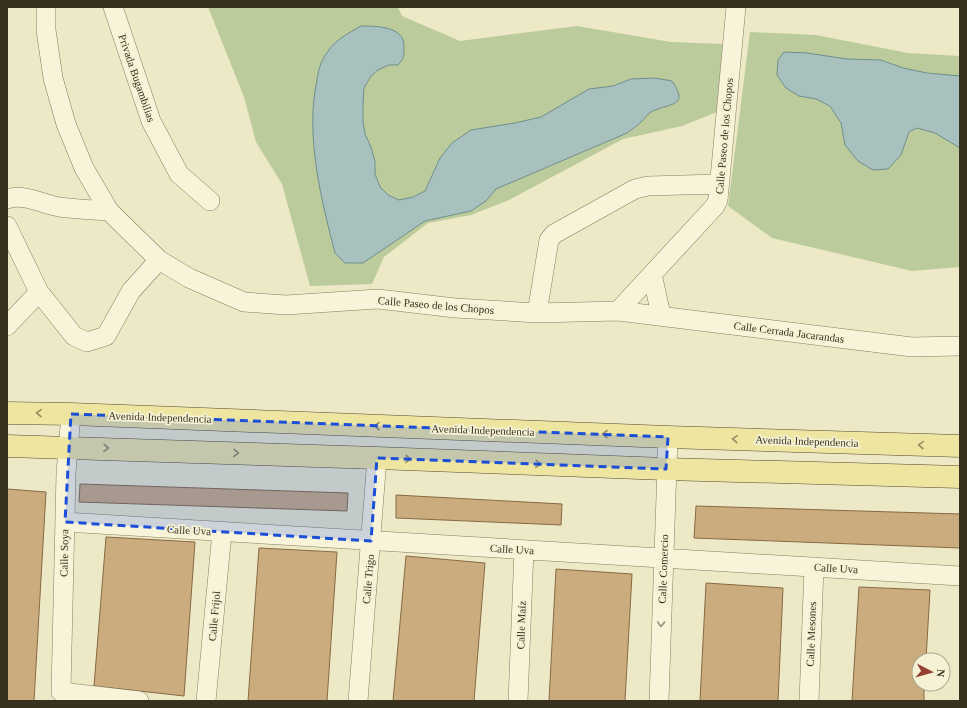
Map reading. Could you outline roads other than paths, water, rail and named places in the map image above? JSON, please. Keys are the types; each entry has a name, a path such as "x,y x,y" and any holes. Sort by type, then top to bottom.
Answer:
{"main road":[{"name":"Avenida Independencia","path":"7,413 71,414 668,437 960,446"},
{"path":"7,446 666,469 960,477"}],"street":[{"name":"Calle Paseo de los Chopos","path":"46,7 46,30 53,78 66,124 84,168 109,211 159,260 189,278 244,302 286,305 378,299 455,308 537,312 618,311 715,206 718,200 736,7"},
{"name":"Privada Bugambilias","path":"113,7 151,121 179,174 210,201"},
{"path":"537,312 549,240 554,234 634,190 648,186 719,184"},
{"path":"7,199 16,197 25,198 59,207 109,211"},
{"path":"7,226 39,292 74,336 87,342 106,336 131,291 159,260"},
{"path":"652,274 661,315"},
{"path":"7,326 39,292"},
{"name":"Calle Cerrada Jacarandas","path":"618,311 661,315 912,347 960,346"},
{"name":"Calle Soya","path":"71,414 67,447 61,692 138,701"},
{"name":"Calle Comercio","path":"659,701 668,437"},
{"name":"Calle Trigo","path":"358,701 377,458"},
{"name":"Calle Uva","path":"65,522 960,576"},
{"name":"Calle Frijol","path":"206,701 222,532"},
{"name":"Calle Maíz","path":"518,701 524,550"},
{"name":"Calle Mesones","path":"809,701 814,567"}],"water":[{"path":"361,26 381,27 395,31 403,40 404,53 401,61 398,65 389,65 378,70 371,76 364,88 363,104 365,134 371,147 375,162 375,174 380,187 388,195 399,200 413,197 425,191 440,158 452,143 471,130 541,117 589,89 613,86 631,79 655,78 672,81 679,96 675,103 650,113 627,133 496,189 486,201 471,211 425,221 363,263 345,263 335,253 320,189 314,145 314,101 318,73 321,63 329,49 337,41"},
{"path":"784,52 807,53 847,59 881,60 903,68 927,73 960,76 960,148 935,133 917,128 909,132 901,155 888,169 873,170 858,161 845,145 841,123 830,106 816,99 799,96 786,88 777,75 778,60"}]}
